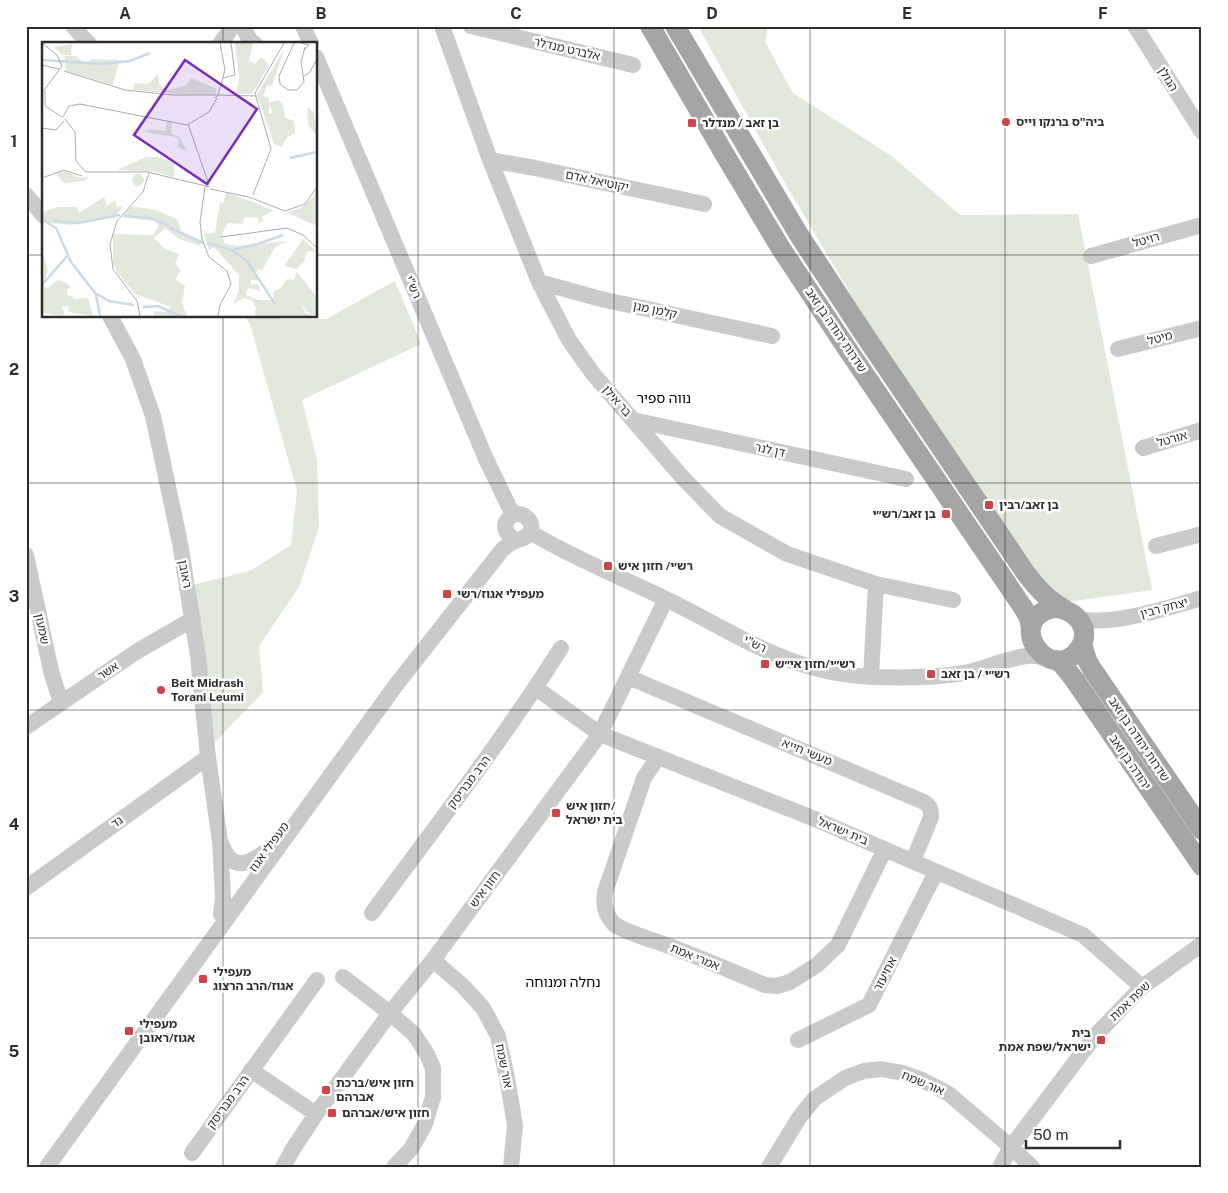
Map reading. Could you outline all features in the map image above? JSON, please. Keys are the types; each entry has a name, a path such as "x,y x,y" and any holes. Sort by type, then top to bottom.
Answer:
{"main road":[{"name":"שדרות יהודה בן זאב","path":"650,26 780,247 1024,609 1029,618 1031,630"},
{"name":"שדרות יהודה בן זאב","path":"674,26 790,222 859,327 1027,575 1049,600 1071,614"},
{"path":"1053,608 1071,614 1083,627 1084,633 1083,641 1071,657 1061,660 1052,659 1037,650 1031,639 1031,630 1035,619 1043,612 1053,608"},
{"name":"שדרות יהודה בן זאב","path":"1083,641 1087,660 1092,669 1202,830"},
{"name":"יהודה בן זאב","path":"1052,659 1062,664 1074,679 1202,866"}],"street":[{"path":"221,42 233,26"},
{"path":"242,26 252,42"},
{"name":"בר אילן","path":"442,26 490,160 539,282 569,340 594,374 683,478 720,516 787,554 876,584 953,600"},
{"name":"אלברט מנדלר","path":"471,26 632,65"},
{"name":"הגולן","path":"1135,26 1202,132"},
{"name":"רש\"י","path":"318,62 516,529 666,599 766,650 819,669 871,677 909,678 965,673 1027,656 1052,659"},
{"name":"יקוטיאל אדם","path":"490,160 704,204"},
{"path":"26,195 42,214"},
{"name":"רויטל","path":"1091,256 1202,225"},
{"name":"קלמן מגן","path":"539,282 601,299 772,336"},
{"name":"ראובן","path":"111,318 133,359 153,416 180,543 198,656 208,757 220,841 223,898 221,914"},
{"name":"מיטל","path":"1118,349 1202,328"},
{"name":"דן לנר","path":"634,420 906,479"},
{"name":"אורטל","path":"1142,448 1202,430"},
{"name":"מעפילי אגוז","path":"36,1167 389,680 500,538 516,529"},
{"name":"מעפילי אגוז","path":"47,1167 396,685 496,556 508,544 516,529"},
{"path":"1156,546 1202,534"},
{"name":"שמעון","path":"26,555 51,671 61,702"},
{"path":"871,677 876,584"},
{"name":"יצחק רבין","path":"1083,641 1102,627 1126,618 1202,598"},
{"name":"חזון איש","path":"283,1167 316,1114 600,734 666,599"},
{"name":"יצחק רבין","path":"1071,614 1090,621 1126,618"},
{"name":"אשר","path":"26,727 136,652 193,619"},
{"name":"רש\"י","path":"999,663 1014,653 1025,641 1031,630"},
{"name":"הרב מבריסק","path":"372,913 493,750 561,648"},
{"name":"מעשי חייא","path":"628,677 924,802 931,810 931,817 913,861"},
{"name":"בית ישראל","path":"536,688 600,734 810,817 1083,935 1142,987"},
{"name":"אמרי אמת","path":"658,756 644,778 604,901 605,910 610,918 624,930 682,951 765,985 777,986 790,982 817,964 838,945 885,849"},
{"name":"גד","path":"26,888 208,757"},
{"name":"ראובן","path":"220,841 226,854 235,862 242,864 255,860 265,852"},
{"name":"אחיעזר","path":"798,1040 868,1005 936,872"},
{"name":"שפת אמת","path":"1000,1167 1011,1147 1094,1037 1142,987 1202,944"},
{"name":"אור שמח","path":"432,960 463,986 483,1008 498,1036 515,1126 511,1167"},
{"path":"343,977 414,1034 427,1054 433,1068 433,1097 425,1124 411,1149 394,1167"},
{"name":"הרב מבריסק","path":"192,1153 317,980"},
{"name":"אור שמח","path":"769,1167 799,1118 814,1099 845,1078 864,1071 881,1069 903,1073 950,1094 1032,1167"},
{"path":"251,1070 316,1114"}],"shaded area":[{"path":"698,26 768,26 765,42 793,93 893,157 960,215 1078,214 1152,590 1067,602 1034,577 876,337 782,178"},
{"path":"395,281 421,344 302,400 317,460 319,527 299,587 259,646 263,692 215,742 188,586 250,571 291,545 297,491 250,324 246,318 326,319"}],"place":[{"name":"ביה\"ס ברנקו וייס","path":"1006,122"},
{"name":"בן זאב / מנדלר","path":"692,123"},
{"name":"בן זאב/רבין","path":"989,505"},
{"name":"בן זאב/רש״י","path":"946,514"},
{"name":"רש׳י/ חזון איש","path":"608,566"},
{"name":"מעפילי אגוז/רשי","path":"447,594"},
{"name":"רש״י/חזון אי״ש","path":"765,664"},
{"name":"רש״י / בן זאב","path":"931,674"},
{"name":"Beit Midrash Torani Leumi","path":"161,690"},
{"name":"חזון איש/ בית ישראל","path":"556,813"},
{"name":"מעפילי אגוז/הרב הרצוג","path":"203,979"},
{"name":"מעפילי אגוז/ראובן","path":"129,1031"},
{"name":"בית ישראל/שפת אמת","path":"1101,1040"},
{"name":"חזון איש/ברכת אברהם","path":"326,1090"},
{"name":"חזון איש/אברהם","path":"332,1113"}],"district":[{"name":"נווה ספיר","path":"664,398"},
{"name":"נחלה ומנוחה","path":"563,982"}]}
